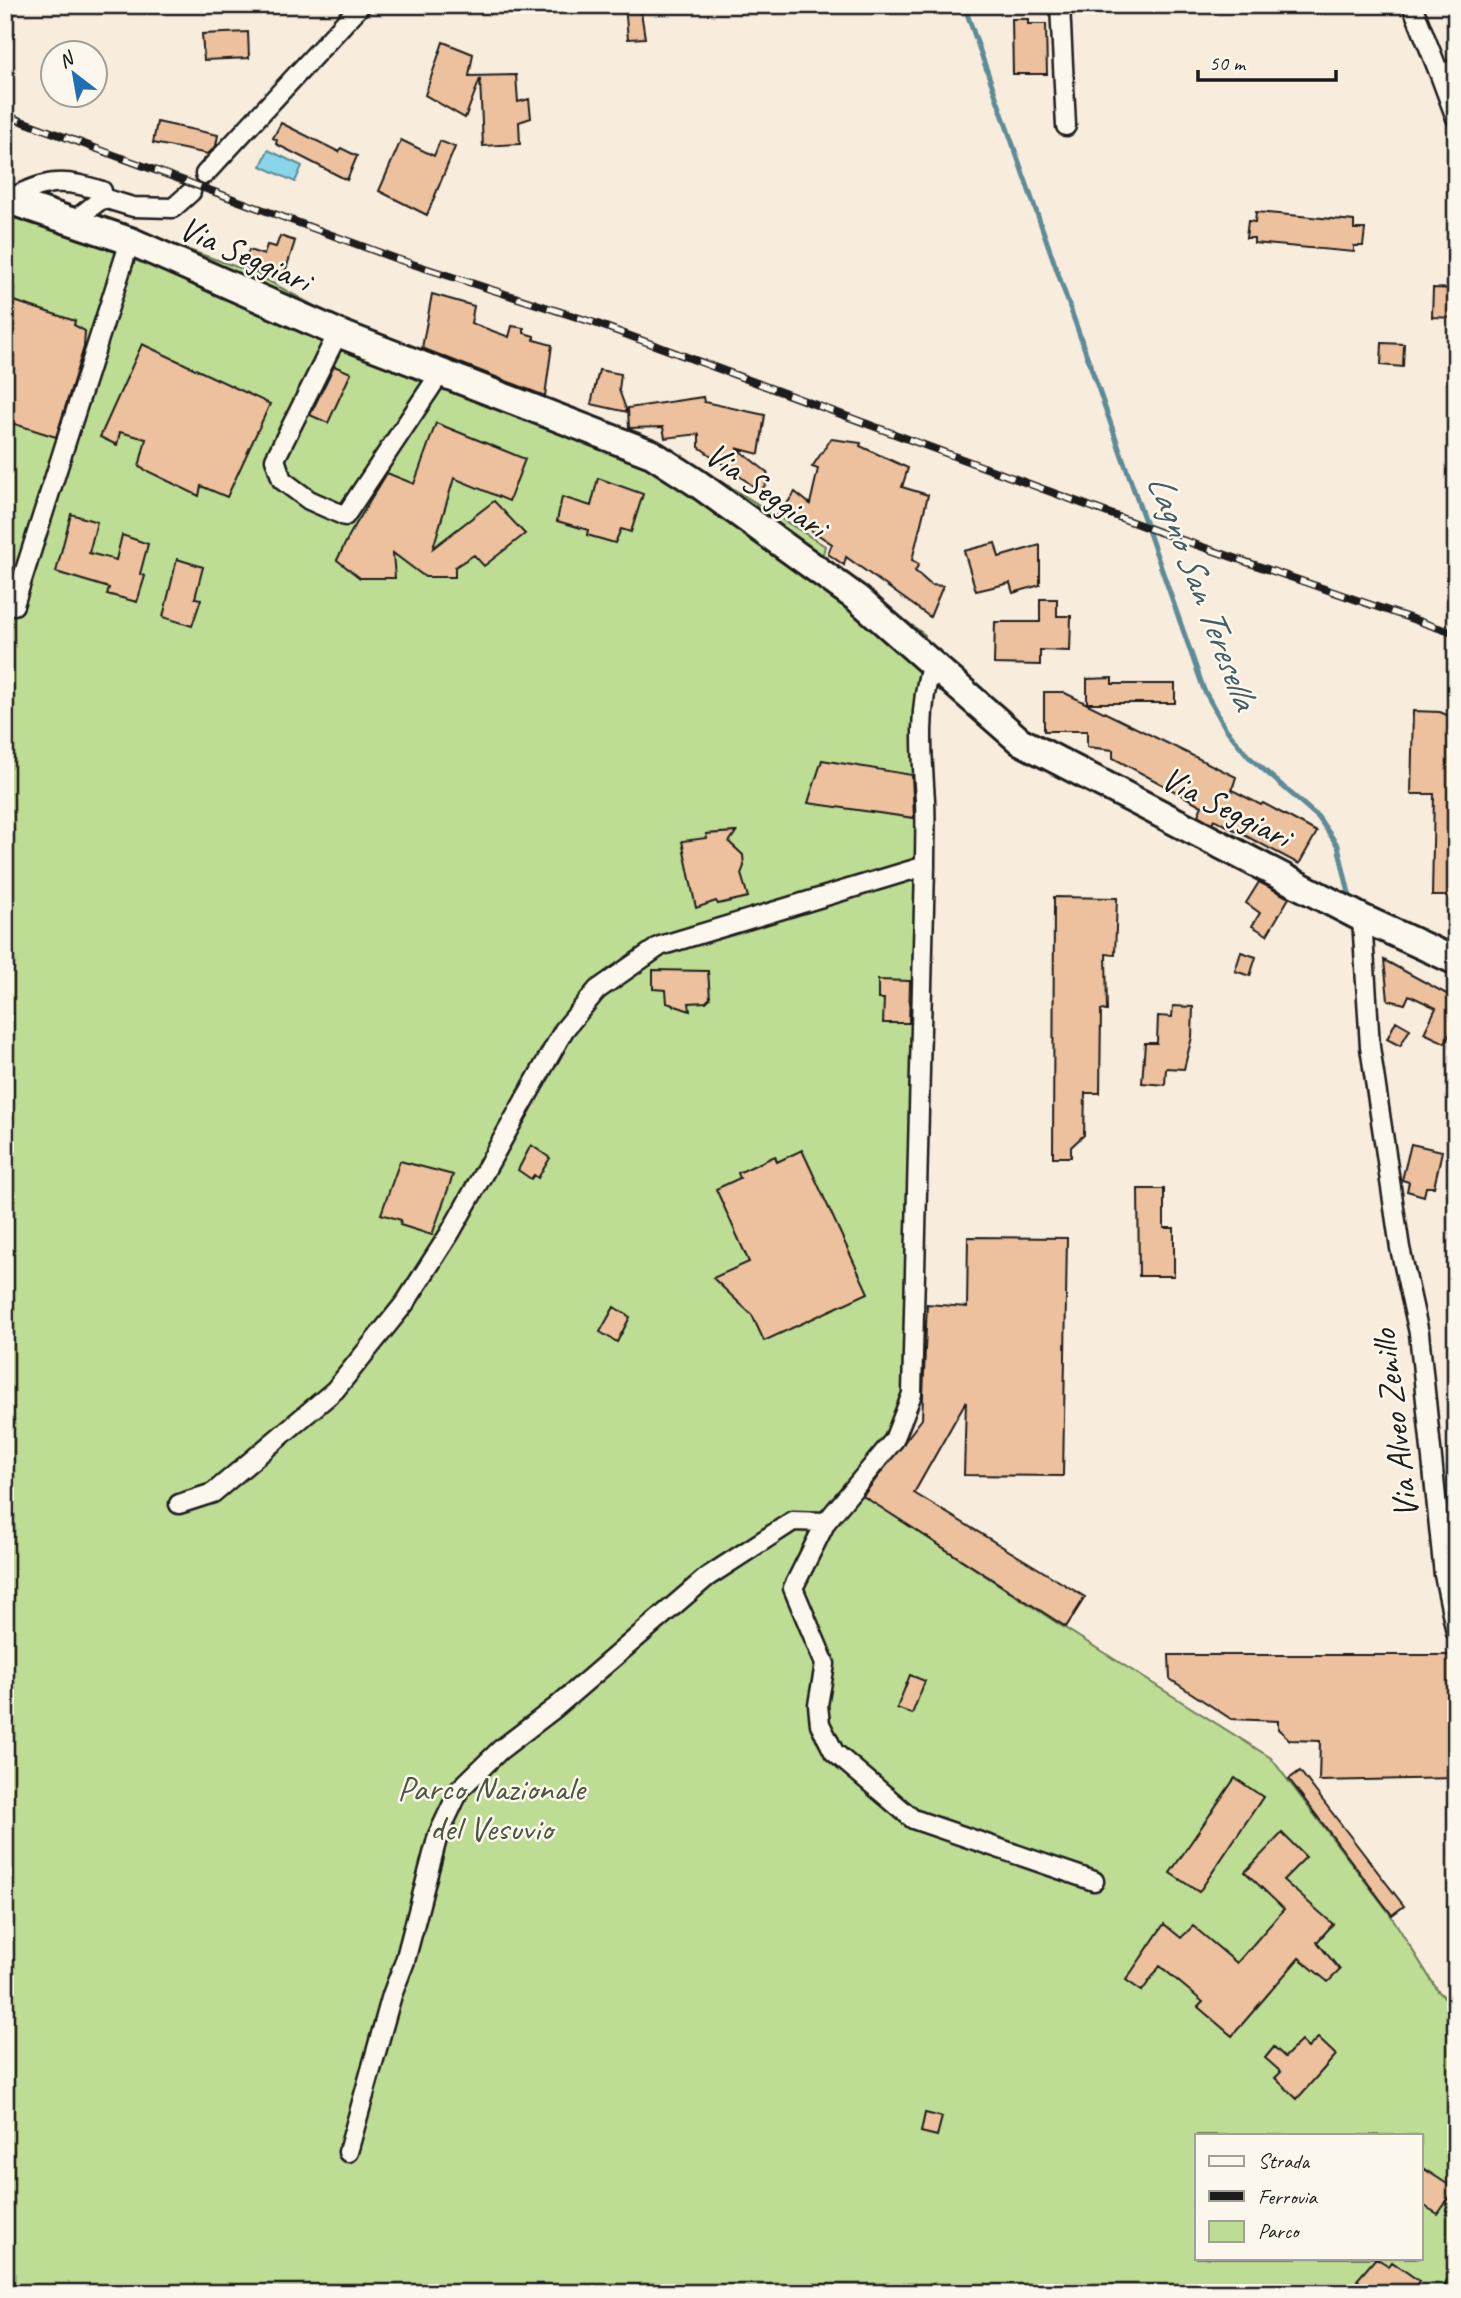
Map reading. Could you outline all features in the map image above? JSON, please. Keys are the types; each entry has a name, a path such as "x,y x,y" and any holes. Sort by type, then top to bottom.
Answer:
{"main road":[{"name":"Via Seggiari","path":"6,199 130,241 338,332 652,454 697,483 858,599 931,666 1020,741 1362,918 1456,961"}],"street":[{"path":"205,174 361,5"},
{"path":"1060,5 1066,126"},
{"path":"1412,5 1448,71 1456,118"},
{"path":"6,199 49,182 80,184 102,191 103,198"},
{"path":"103,198 133,207 173,208 191,192"},
{"path":"72,222 103,198"},
{"path":"14,605 130,241"},
{"path":"338,332 275,459 282,480 309,500 345,516 441,372"},
{"path":"931,666 924,692 920,746 925,802 925,866 912,1394 894,1440 826,1522 793,1588 825,1664 818,1704 820,1724 834,1752 913,1819 1094,1881"},
{"path":"179,1504 213,1493 335,1390 405,1303 450,1233 564,1030 597,990 660,946 925,866"},
{"name":"Via Alveo Zenillo","path":"1362,918 1370,1047 1400,1248 1419,1333 1444,1575 1456,1632"},
{"path":"348,2152 392,1995 405,1961 438,1835 460,1789 500,1750 555,1708 707,1577 793,1521 826,1522"},
{"path":"1453,2293 1456,2285"}],"green space":[{"name":"Parco Nazionale del Vesuvio","path":"5,185 254,273 349,325 666,447 825,546 822,558 925,635 916,718 923,871 910,1418 854,1489 1060,1625 1271,1758 1390,1914 1438,1991 1456,2008 1456,2289 1453,2293 5,2293"}],"water":[{"path":"268,150 302,166 295,182 261,166"}],"building":[{"path":"625,5 640,5 645,38 628,39"},
{"path":"1012,19 1028,19 1028,24 1046,24 1047,74 1013,74"},
{"path":"248,32 249,58 204,60 202,34"},
{"path":"443,42 473,54 469,76 516,75 518,102 529,99 531,118 519,122 520,144 483,146 480,79 465,118 425,95"},
{"path":"157,122 218,135 216,146 208,154 153,143"},
{"path":"281,123 339,152 341,148 357,156 347,180 276,144 277,140 273,138"},
{"path":"401,140 434,156 440,141 455,147 427,215 379,191"},
{"path":"1256,212 1354,221 1354,229 1365,229 1363,246 1354,246 1354,252 1254,243 1254,238 1246,238 1248,221 1255,222"},
{"path":"280,236 295,241 282,282 247,268 244,263 249,250 264,255 267,245 276,247"},
{"path":"1433,288 1456,289 1456,318 1432,317"},
{"path":"432,294 474,306 471,323 509,337 512,326 524,328 524,333 534,336 534,340 552,345 545,396 422,348"},
{"path":"5,298 75,321 74,325 85,331 84,347 56,437 5,421"},
{"path":"1382,343 1404,344 1403,367 1381,365"},
{"path":"142,344 270,404 227,497 201,486 199,496 139,467 146,439 120,432 117,445 100,437"},
{"path":"334,366 351,373 328,423 310,415"},
{"path":"599,370 621,374 619,390 627,412 591,404"},
{"path":"703,397 704,402 765,415 759,454 736,448 767,472 769,481 760,491 699,447 699,434 665,438 663,427 629,428 628,408"},
{"path":"436,423 525,459 509,501 454,478 433,548 494,501 525,534 484,566 474,555 455,567 455,577 425,577 393,553 395,578 360,578 337,560 387,473 414,484"},
{"path":"831,439 861,443 860,446 908,468 902,487 928,495 912,560 919,564 915,571 931,585 943,586 930,617 846,557 844,565 828,554 832,544 782,511 795,492 810,504 818,469 812,467"},
{"path":"598,478 643,494 631,532 621,529 615,543 587,535 588,530 557,521 562,497 591,506"},
{"path":"71,514 97,522 89,553 116,560 122,535 148,544 140,574 145,576 137,602 107,594 109,588 56,572"},
{"path":"995,543 999,557 1040,545 1040,585 1013,593 1010,583 976,591 964,551"},
{"path":"177,559 203,567 195,598 201,599 192,626 163,617"},
{"path":"1040,599 1057,599 1057,616 1071,616 1070,651 1040,650 1040,665 994,664 995,622 1040,622"},
{"path":"1112,678 1112,684 1175,684 1175,703 1087,703 1087,679"},
{"path":"1044,692 1063,692 1236,777 1232,790 1317,832 1299,864 1214,819 1212,823 1198,815 1202,806 1113,758 1113,750 1087,747 1087,731 1044,731"},
{"path":"1413,711 1440,712 1456,719 1456,896 1432,896 1434,794 1411,794"},
{"path":"822,760 912,775 914,818 808,803"},
{"path":"736,832 729,842 743,855 744,866 741,874 748,897 718,904 716,901 696,908 682,841 707,838 706,834"},
{"path":"1259,882 1289,898 1267,935 1252,926 1260,913 1246,903"},
{"path":"1054,897 1117,898 1115,955 1106,954 1107,1011 1101,1010 1100,1093 1085,1093 1084,1135 1071,1147 1071,1157 1053,1157"},
{"path":"1241,952 1256,957 1250,976 1235,971"},
{"path":"1384,960 1456,999 1456,1021 1445,1043 1424,1033 1436,1008 1409,995 1405,1004 1388,1000"},
{"path":"653,970 708,971 710,998 706,1002 689,1003 690,1011 667,1003 666,990 653,989"},
{"path":"878,980 910,981 909,1023 883,1023 884,999 878,999"},
{"path":"1173,1006 1193,1007 1192,1037 1184,1069 1166,1068 1165,1085 1142,1083 1145,1043 1157,1043 1158,1016 1172,1017"},
{"path":"1396,1021 1410,1029 1400,1046 1387,1039"},
{"path":"1411,1144 1442,1151 1434,1187 1426,1187 1424,1196 1407,1191 1409,1182 1402,1180"},
{"path":"531,1145 550,1158 538,1178 534,1175 531,1179 518,1170"},
{"path":"802,1150 868,1293 764,1341 752,1315 713,1278 749,1262 716,1189 740,1178 738,1173 775,1156 777,1162"},
{"path":"400,1161 453,1175 432,1235 400,1225 401,1220 381,1214"},
{"path":"1138,1189 1164,1189 1164,1228 1174,1228 1174,1276 1139,1276"},
{"path":"968,1237 1067,1238 1063,1476 964,1475 966,1401 914,1493 1085,1597 1066,1627 863,1496 922,1419 927,1304 967,1307"},
{"path":"614,1307 630,1317 617,1342 600,1332"},
{"path":"1169,1655 1452,1655 1454,1778 1319,1781 1320,1741 1290,1740 1278,1729 1278,1721 1231,1719 1170,1679"},
{"path":"910,1675 925,1681 912,1714 897,1708"},
{"path":"1300,1771 1404,1906 1392,1915 1289,1779"},
{"path":"1235,1778 1263,1797 1199,1892 1170,1873"},
{"path":"1282,1833 1306,1857 1283,1880 1333,1924 1317,1942 1340,1970 1328,1982 1299,1958 1232,2036 1198,2007 1203,2002 1160,1966 1142,1991 1126,1980 1164,1924 1181,1938 1193,1926 1237,1963 1284,1909 1245,1872"},
{"path":"1318,2038 1336,2055 1297,2099 1275,2078 1281,2072 1265,2058 1274,2047 1285,2057 1301,2041 1308,2048"},
{"path":"925,2113 942,2117 937,2136 921,2132"},
{"path":"1422,2168 1455,2189 1438,2214 1422,2205"},
{"path":"1374,2260 1379,2260 1389,2266 1392,2262 1419,2281 1410,2293 1378,2293 1357,2280"}],"waterway":[{"name":"Lagno San Teresella","path":"964,5 1204,690 1226,729 1248,756 1318,817 1338,846 1351,902"},
{"name":"Lagno San Teresella","path":"1448,1530 1456,1589"}],"railway":[{"path":"5,115 397,259 595,323 1159,532 1456,634"}]}
